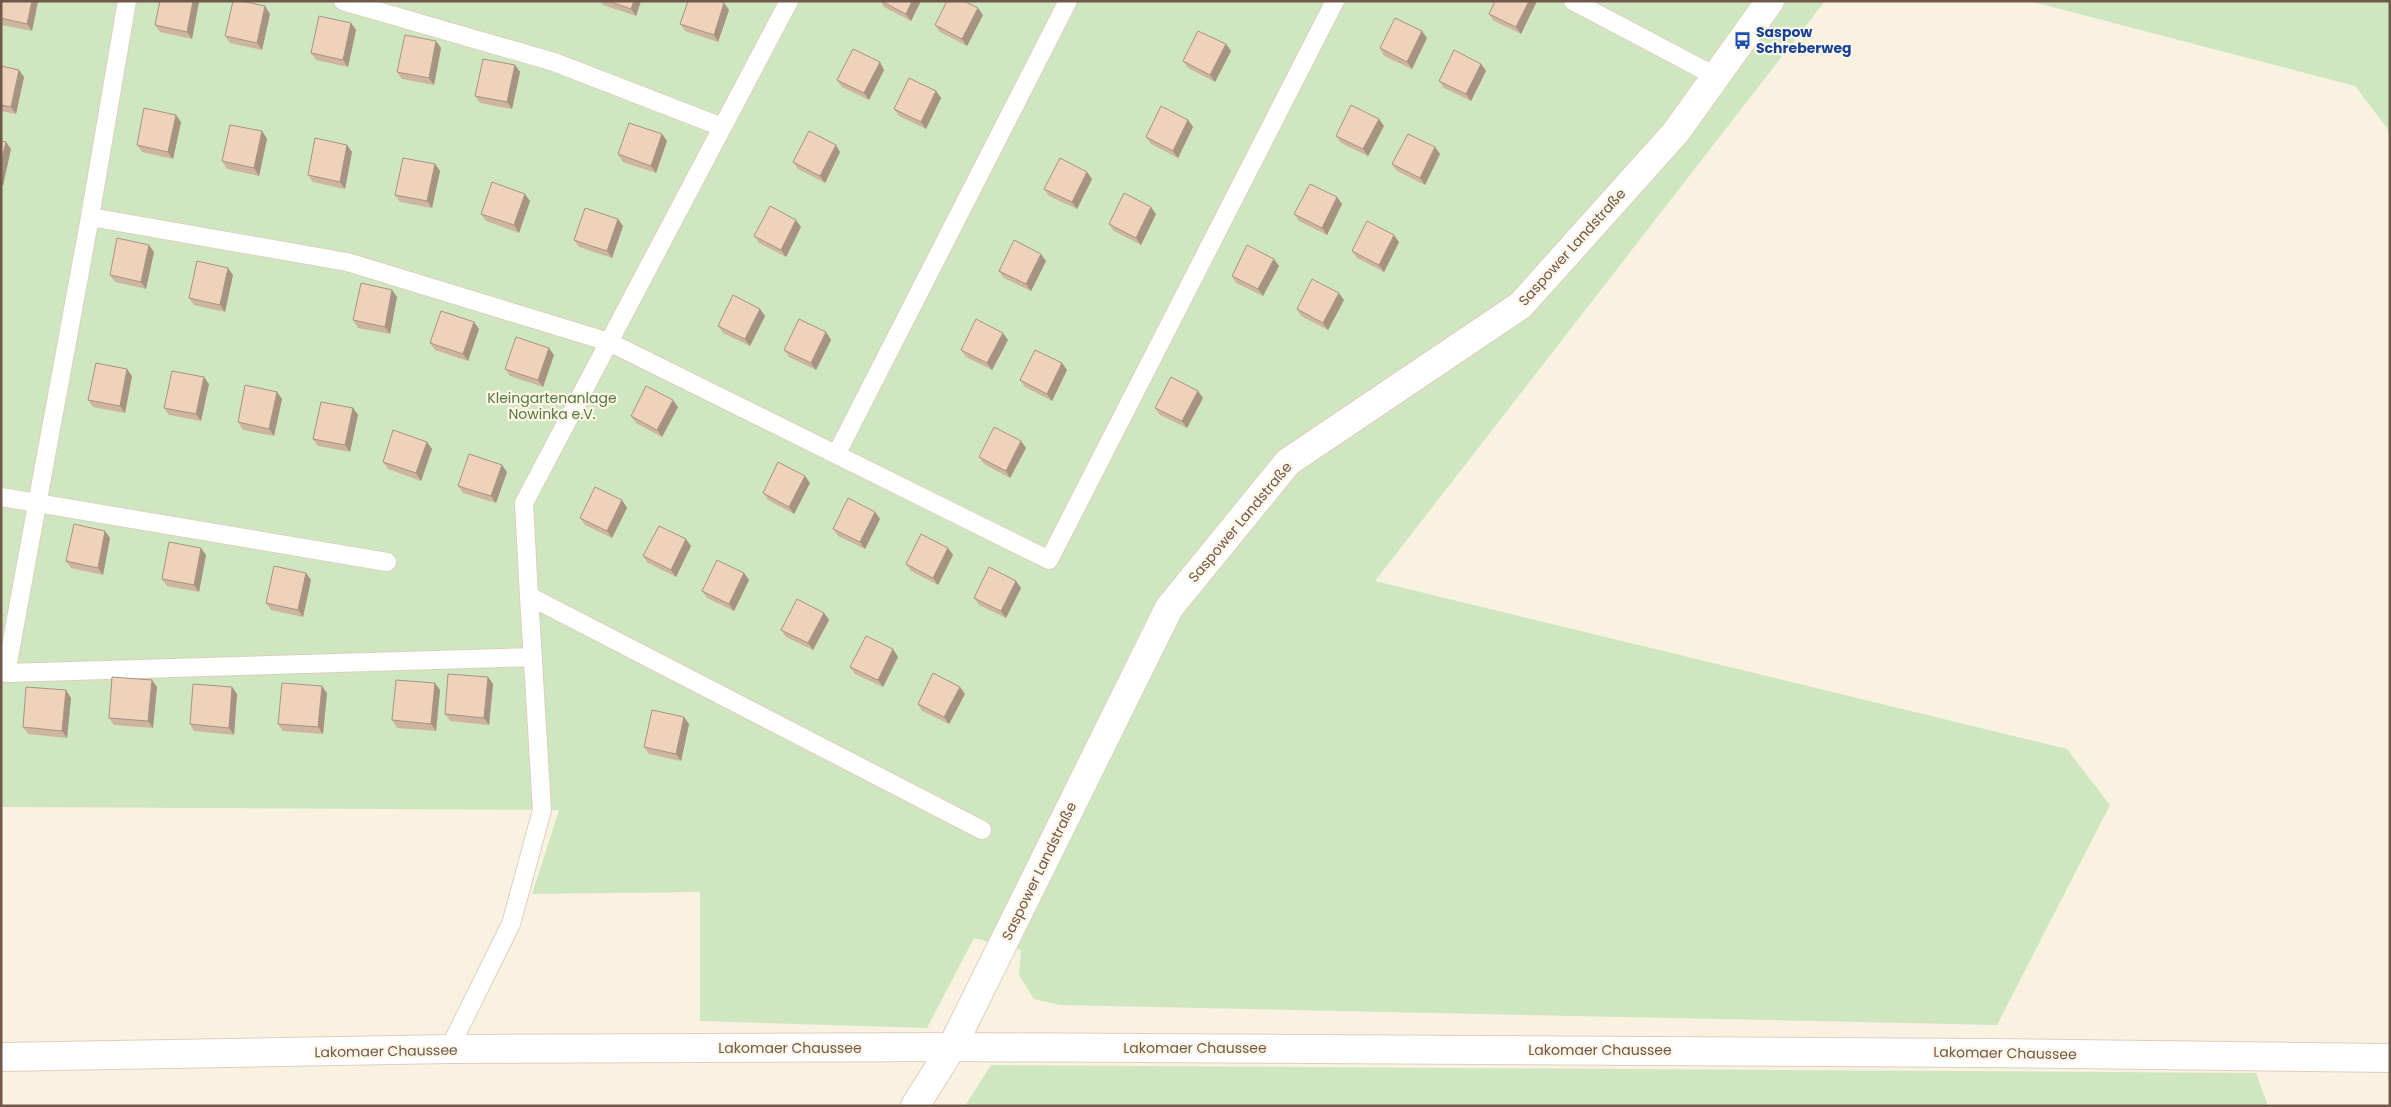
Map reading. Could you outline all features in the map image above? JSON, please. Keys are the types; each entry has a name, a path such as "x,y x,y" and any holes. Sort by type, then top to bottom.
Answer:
{"street":[{"name":"Saspower Landstraße","path":"915,1106 952,1047 1168,608 1288,462 1521,304 1676,132 1770,1"},
{"name":"Lakomaer Chaussee","path":"1,1057 449,1050 952,1047 1989,1052 2390,1058"}],"lane":[{"path":"127,1 90,217 6,674 532,657"},
{"path":"343,1 554,62 722,127"},
{"path":"449,1050 511,924 542,810 524,503 788,1"},
{"path":"836,453 1068,1"},
{"path":"90,217 348,262 609,342 1049,560 1335,1"},
{"path":"1572,1 1715,76"},
{"path":"1,497 387,562"},
{"path":"529,596 982,830"}],"green space":[{"name":"Kleingartenanlage Nowinka e.V.","path":"1,1 1825,1 1375,581 2067,749 2110,805 1997,1025 1059,1005 1034,999 1019,975 1021,950 974,938 927,1028 700,1021 700,892 532,894 559,810 1,807"},
{"path":"2029,1 2390,1 2390,132 2355,86"},
{"path":"991,1065 2256,1073 2268,1106 965,1106"}],"building":[{"path":"1,1 32,1 27,24 1,18"},
{"path":"160,1 193,1 187,32 155,25"},
{"path":"233,1 265,6 257,43 225,36"},
{"path":"608,1 634,1 631,9"},
{"path":"688,1 719,1 724,3 714,35 680,24"},
{"path":"881,1 912,1 906,14"},
{"path":"947,1 964,1 978,8 962,39 935,25"},
{"path":"1495,1 1529,1 1516,27 1489,14"},
{"path":"319,16 351,23 343,60 311,53"},
{"path":"1395,18 1422,31 1407,62 1380,48"},
{"path":"1198,31 1226,44 1210,75 1183,61"},
{"path":"405,35 436,41 429,78 397,72"},
{"path":"853,49 880,62 864,93 837,80"},
{"path":"1454,50 1481,64 1466,94 1439,81"},
{"path":"483,59 515,65 507,102 475,96"},
{"path":"1,66 19,70 11,107 1,105"},
{"path":"909,78 936,91 921,122 894,109"},
{"path":"1351,105 1379,119 1363,149 1336,136"},
{"path":"1161,106 1188,120 1173,151 1146,137"},
{"path":"144,108 176,115 168,152 137,145"},
{"path":"629,123 662,134 651,166 618,154"},
{"path":"230,125 262,131 254,168 222,161"},
{"path":"809,131 836,145 820,176 793,162"},
{"path":"1408,134 1435,147 1420,178 1392,164"},
{"path":"315,138 347,145 340,182 308,175"},
{"path":"1,141 6,142 1,163"},
{"path":"403,158 435,164 427,201 395,195"},
{"path":"1060,158 1087,172 1072,202 1044,189"},
{"path":"492,182 525,194 514,225 481,214"},
{"path":"1310,184 1337,197 1322,228 1294,214"},
{"path":"1124,193 1151,207 1136,238 1109,224"},
{"path":"770,206 796,220 781,250 754,236"},
{"path":"585,208 618,219 607,251 574,240"},
{"path":"1367,221 1394,235 1379,265 1352,251"},
{"path":"117,238 149,245 141,282 110,275"},
{"path":"1014,240 1041,254 1026,284 999,271"},
{"path":"1247,245 1274,259 1258,289 1232,276"},
{"path":"197,261 228,268 220,305 189,298"},
{"path":"1312,279 1339,293 1323,323 1297,309"},
{"path":"361,283 392,290 385,327 353,320"},
{"path":"733,295 760,309 745,339 718,326"},
{"path":"441,311 474,322 463,354 430,343"},
{"path":"799,319 826,332 811,363 784,350"},
{"path":"976,319 1003,333 987,363 961,350"},
{"path":"516,337 549,348 538,380 505,369"},
{"path":"1035,350 1062,363 1047,394 1020,380"},
{"path":"96,363 127,369 120,406 88,400"},
{"path":"172,371 204,377 196,414 164,408"},
{"path":"1171,377 1198,391 1182,421 1155,408"},
{"path":"245,385 277,392 269,429 238,422"},
{"path":"646,386 673,400 657,430 631,416"},
{"path":"321,402 353,408 345,445 313,439"},
{"path":"994,427 1021,441 1006,471 979,457"},
{"path":"393,430 427,442 416,473 383,462"},
{"path":"469,454 502,465 491,496 458,486"},
{"path":"778,462 805,476 789,507 763,493"},
{"path":"595,487 622,500 607,531 580,518"},
{"path":"848,498 875,512 860,542 833,529"},
{"path":"74,524 105,531 98,568 66,561"},
{"path":"659,526 686,539 671,570 643,556"},
{"path":"921,534 948,548 933,578 906,564"},
{"path":"169,542 201,548 194,585 162,579"},
{"path":"717,560 744,573 729,604 702,591"},
{"path":"274,566 306,573 298,610 266,603"},
{"path":"989,567 1016,581 1001,611 974,598"},
{"path":"797,599 824,613 808,643 781,630"},
{"path":"866,636 893,649 878,680 850,667"},
{"path":"933,673 960,687 944,717 918,704"},
{"path":"448,674 488,677 484,718 445,714"},
{"path":"112,677 152,680 148,721 109,718"},
{"path":"396,680 435,683 431,724 392,720"},
{"path":"282,683 322,686 318,727 278,724"},
{"path":"193,684 232,687 229,728 190,724"},
{"path":"26,687 66,690 62,731 23,727"},
{"path":"652,710 684,717 676,754 644,747"}],"place":[{"name":"Saspow Schreberweg","path":"1742,40"}]}
